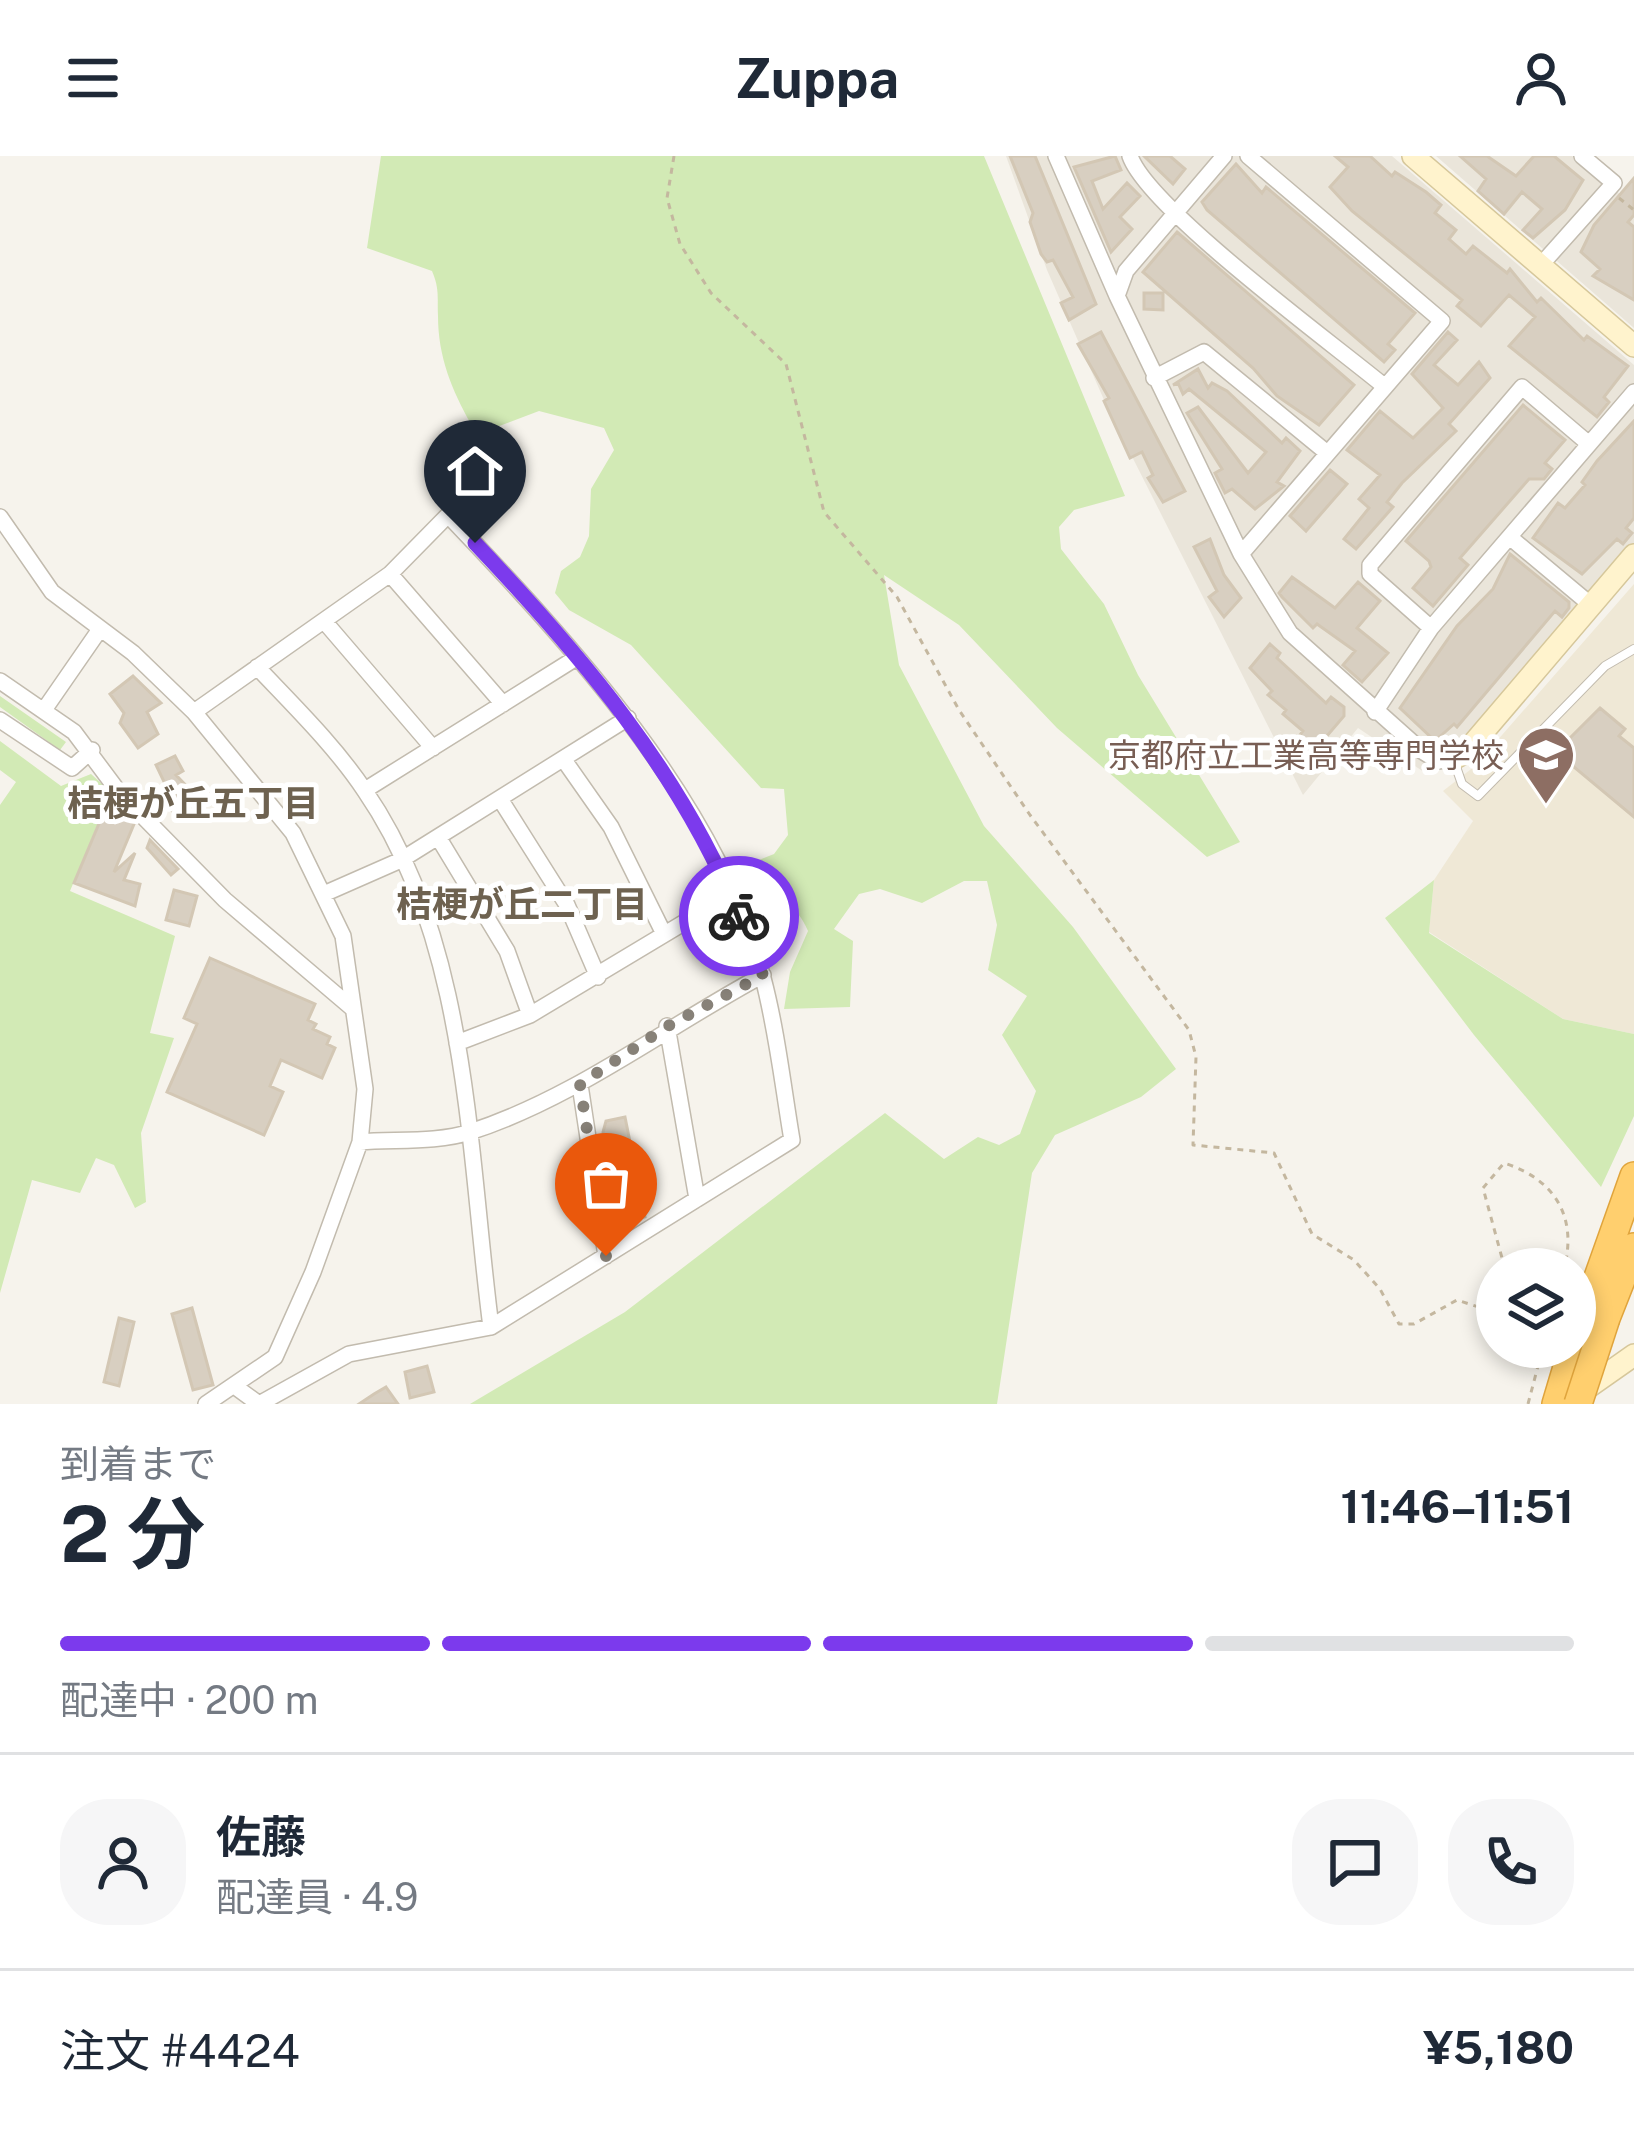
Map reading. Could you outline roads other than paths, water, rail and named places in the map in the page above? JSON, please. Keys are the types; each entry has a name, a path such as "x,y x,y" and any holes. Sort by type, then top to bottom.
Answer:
{"highway":[{"path":"1596,1283 1634,1176"},
{"path":"1578,1404 1634,1247"},
{"path":"1560,1404 1569,1368"}],"street":[{"path":"1056,156 1154,378 1241,554 1290,632 1421,751 1438,761 1466,752 1634,555"},
{"path":"1130,156 1138,177 1174,212 1384,386"},
{"path":"1117,296 1126,271 1225,156"},
{"path":"1241,554 1442,320 1247,156"},
{"path":"1413,156 1634,346"},
{"path":"1540,266 1614,183 1582,156"},
{"path":"1154,378 1204,352 1326,452"},
{"path":"1431,628 1370,574 1370,565 1491,423 1522,387 1589,444"},
{"path":"1375,712 1431,628 1634,392"},
{"path":"194,712 390,574 448,515 628,718 690,814 763,975 793,1140 491,1327 349,1354 259,1404 237,1388"},
{"path":"3,528 52,592 98,632 133,653 194,712 293,833 343,936 365,1089 359,1142 314,1272 275,1357 237,1388 206,1404"},
{"path":"1512,538 1592,605"},
{"path":"390,574 503,704"},
{"path":"324,621 433,748"},
{"path":"44,710 98,632"},
{"path":"365,790 576,658"},
{"path":"257,667 365,790 401,860 440,959 457,1043 491,1327"},
{"path":"0,681 92,750 118,791 225,900 352,1008"},
{"path":"326,893 401,860 628,718"},
{"path":"0,720 72,768 92,750"},
{"path":"564,760 610,827 664,934"},
{"path":"500,799 560,890 598,977"},
{"path":"438,837 490,919 530,1016"},
{"path":"457,1043 530,1016 730,895"},
{"path":"359,1142 466,1134 580,1084 668,1026 763,975"},
{"path":"668,1026 698,1199"},
{"path":"580,1084 606,1256"},
{"path":"1560,1404 1634,1355"}],"lane":[{"path":"1454,759 1462,784 1478,796 1605,666 1634,650"}],"place":[{"name":"京都府立工業高等専門学校","path":"1546,806"}],"district":[{"name":"桔梗が丘五丁目","path":"193,803"},
{"name":"桔梗が丘二丁目","path":"522,904"}]}
